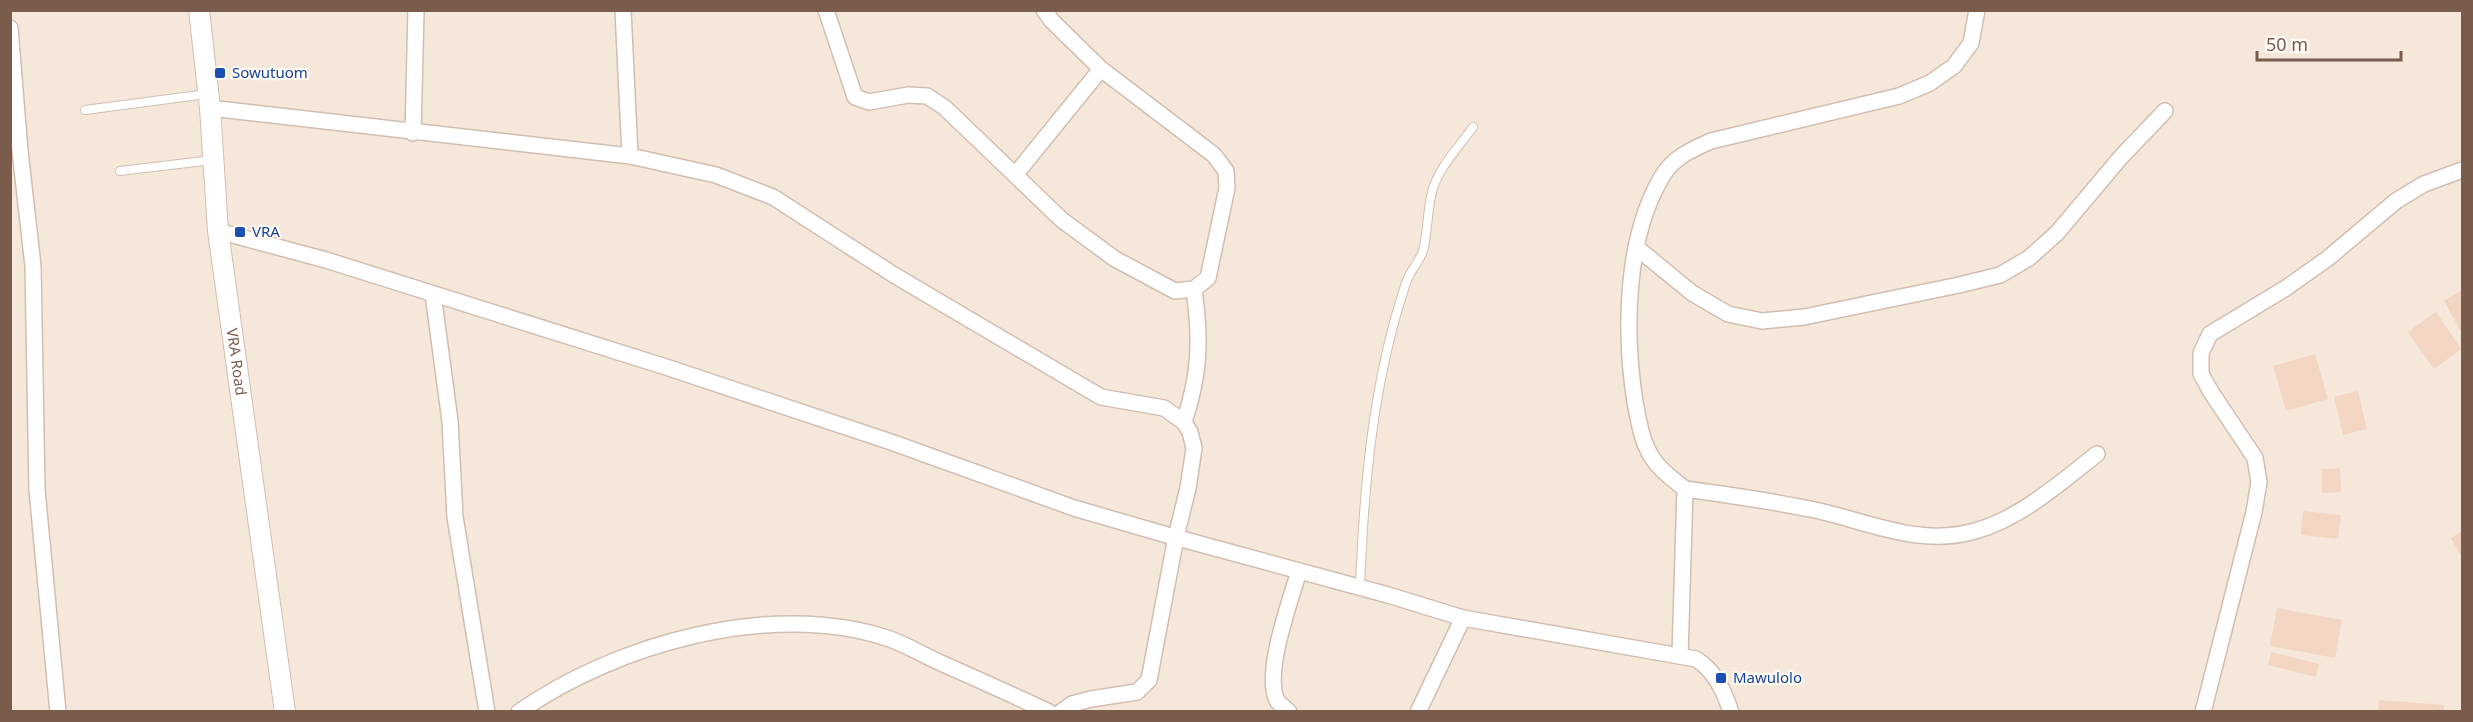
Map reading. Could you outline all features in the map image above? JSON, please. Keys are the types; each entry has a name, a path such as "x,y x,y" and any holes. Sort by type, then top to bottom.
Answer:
{"street":[{"name":"VRA Road","path":"199,10 209,101 218,231 285,711"},
{"path":"413,133 416,10"},
{"path":"623,10 630,156"},
{"path":"826,10 855,96 869,102 908,95 927,96 944,107 1062,220 1115,259 1175,291 1194,289 1208,278 1227,188 1226,171 1214,155 1101,69 1052,21 1044,10"},
{"path":"1977,10 1971,43 1954,66 1930,83 1899,96 1711,141 1683,154 1664,174 1652,200 1636,247 1629,295 1628,333 1631,375 1645,445 1659,469 1685,489 1808,509 1911,536 1944,538 1976,531 2006,519 2031,504 2097,454"},
{"path":"10,28 20,151 33,266 37,490 58,711"},
{"path":"1015,175 1101,69"},
{"path":"209,101 413,133 630,156 716,175 773,197 894,275 1101,397 1164,408 1184,422 1190,432 1194,448 1149,680 1137,692 1091,699 1072,704 1061,711"},
{"path":"1636,247 1692,293 1728,314 1762,321 1804,317 1959,285 2000,274 2029,258 2057,232 2121,157 2165,111"},
{"path":"2203,711 2254,512 2259,482 2255,458 2201,374 2201,353 2210,334 2327,259 2396,201 2424,184 2463,170"},
{"path":"218,231 326,260 666,367 880,438 1074,508 1360,587 1463,618 1696,659 1705,665 1717,681 1731,711"},
{"path":"1184,422 1197,375 1199,326 1194,289"},
{"path":"434,294 450,421 455,517 487,711"},
{"path":"1680,656 1685,489"},
{"path":"1289,711 1278,701 1273,676 1278,645 1299,571"},
{"path":"1418,711 1463,618"},
{"path":"519,711 549,692 639,651 713,631 774,624 828,624 887,638 1049,711"}],"lane":[{"path":"85,110 209,101"},
{"path":"1360,587 1363,505 1371,430 1385,363 1407,281 1423,251 1433,190 1443,168 1473,127"},
{"path":"120,171 213,160"}],"shaded area":[{"path":"11,11 2462,11 2462,711 11,711"}],"building":[{"path":"2462,290 2462,333 2444,301"},
{"path":"2436,312 2461,349 2434,369 2408,332"},
{"path":"2315,354 2328,399 2286,411 2273,366"},
{"path":"2358,391 2367,429 2343,435 2334,397"},
{"path":"2340,468 2341,492 2322,493 2322,469"},
{"path":"2303,511 2341,515 2338,539 2301,535"},
{"path":"2462,531 2462,553 2460,554 2451,538"},
{"path":"2277,608 2342,620 2335,658 2270,646"},
{"path":"2271,652 2319,664 2316,677 2268,665"},
{"path":"2379,700 2444,705 2444,712 2378,712"}],"place":[{"name":"Sowutuom","path":"220,73"},
{"name":"VRA","path":"240,232"},
{"name":"Mawulolo","path":"1721,678"}]}
